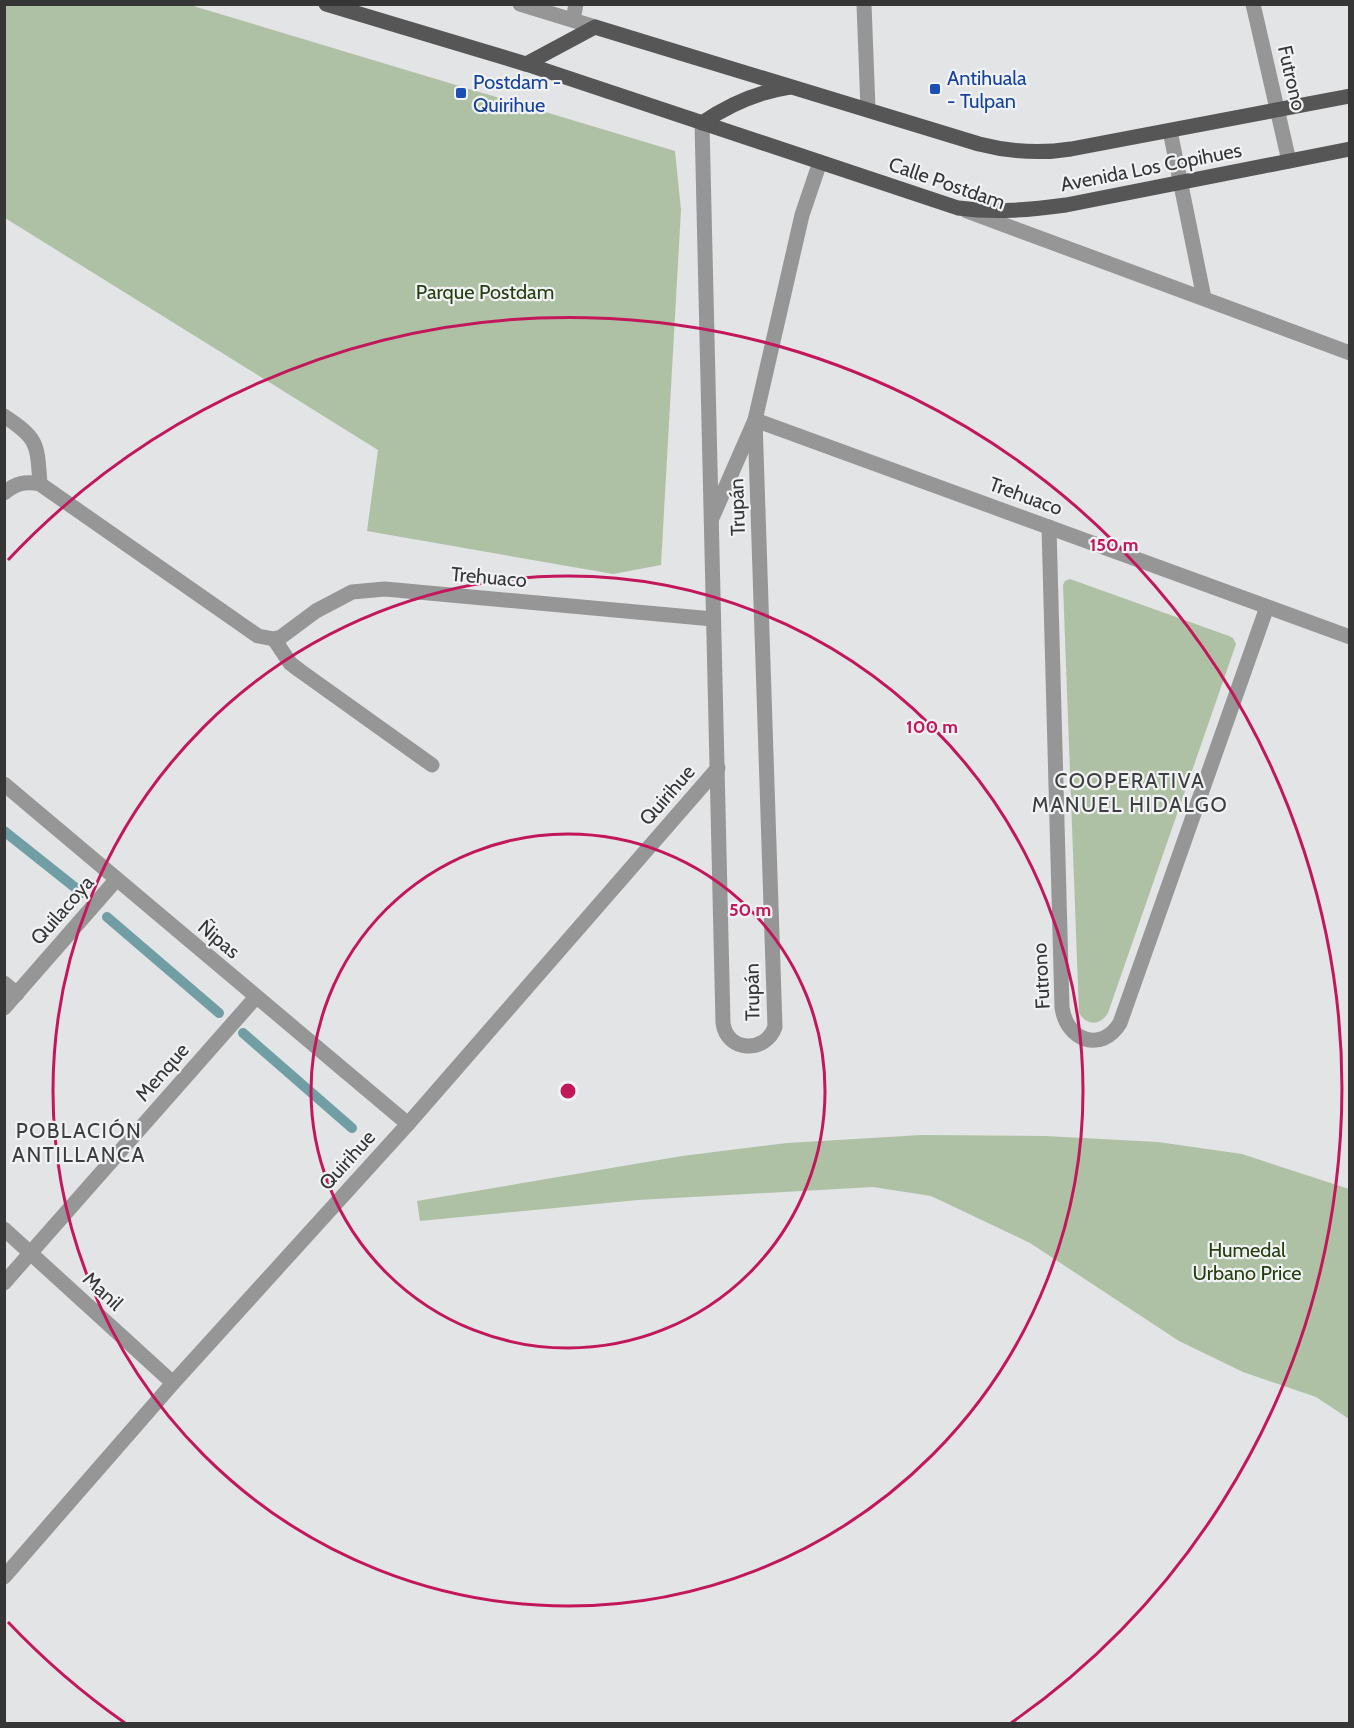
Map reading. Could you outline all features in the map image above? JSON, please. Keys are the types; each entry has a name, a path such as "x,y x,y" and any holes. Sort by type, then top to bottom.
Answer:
{"main road":[{"name":"Calle Postdam","path":"326,4 526,64 958,208"},
{"path":"526,64 595,27 1002,150 1049,153 1170,130"},
{"path":"702,123 724,108 747,98 770,90 793,86"},
{"name":"Avenida Los Copihues","path":"1170,130 1350,96"},
{"name":"Avenida Los Copihues","path":"958,208 984,212 1028,210 1181,184 1350,149"}],"street":[{"path":"520,4 574,12 595,27"},
{"path":"864,4 868,109"},
{"name":"Futrono","path":"1253,4 1289,161"},
{"name":"Trupán","path":"702,123 723,1023 724,1032 729,1040 736,1044 756,1044 768,1039 774,1027 755,420"},
{"path":"1170,130 1204,298"},
{"name":"Trupán","path":"710,524 755,420 802,215 820,162"},
{"name":"Calle Postdam","path":"958,208 1350,353"},
{"path":"4,416 25,430 35,444 40,484"},
{"name":"Trehuaco","path":"755,420 1350,637"},
{"path":"4,493 20,483 40,484 258,636 274,639 284,655 299,670 432,765"},
{"name":"Futrono","path":"1049,527 1062,1006 1066,1024 1080,1037 1100,1040 1109,1036 1120,1023 1267,607"},
{"name":"Trehuaco","path":"274,639 288,634 316,611 352,592 385,589 713,619"},
{"name":"Quirihue","path":"4,1577 173,1383 408,1124 718,768"},
{"name":"Ñipas","path":"4,784 408,1124"},
{"name":"Quilacoya","path":"4,1008 116,880"},
{"path":"4,983 17,994"},
{"name":"Menque","path":"4,1283 256,997"},
{"name":"Manil","path":"4,1229 173,1383"}],"green space":[{"name":"Parque Postdam","path":"4,5 190,5 675,151 681,210 661,565 613,574 367,531 378,450 5,218"},
{"path":"1070,579 1229,636 1236,644 1108,1013 1101,1020 1093,1023 1079,1013 1063,585"},
{"name":"Humedal Urbano Price","path":"922,1135 1045,1136 1158,1142 1242,1154 1349,1189 1349,1419 1316,1397 1243,1372 1179,1341 1030,1243 931,1196 873,1187 638,1200 420,1221 417,1201 682,1156 787,1143"}],"waterway":[{"path":"4,831 82,893"},
{"path":"107,917 219,1013"},
{"path":"243,1033 352,1128"}],"place":[{"name":"Antihuala - Tulpan","path":"935,89"},
{"name":"Postdam - Quirihue","path":"461,93"}],"district":[{"name":"COOPERATIVA MANUEL HIDALGO","path":"1130,792"},
{"name":"POBLACIÓN ANTILLANCA","path":"79,1142"}]}
